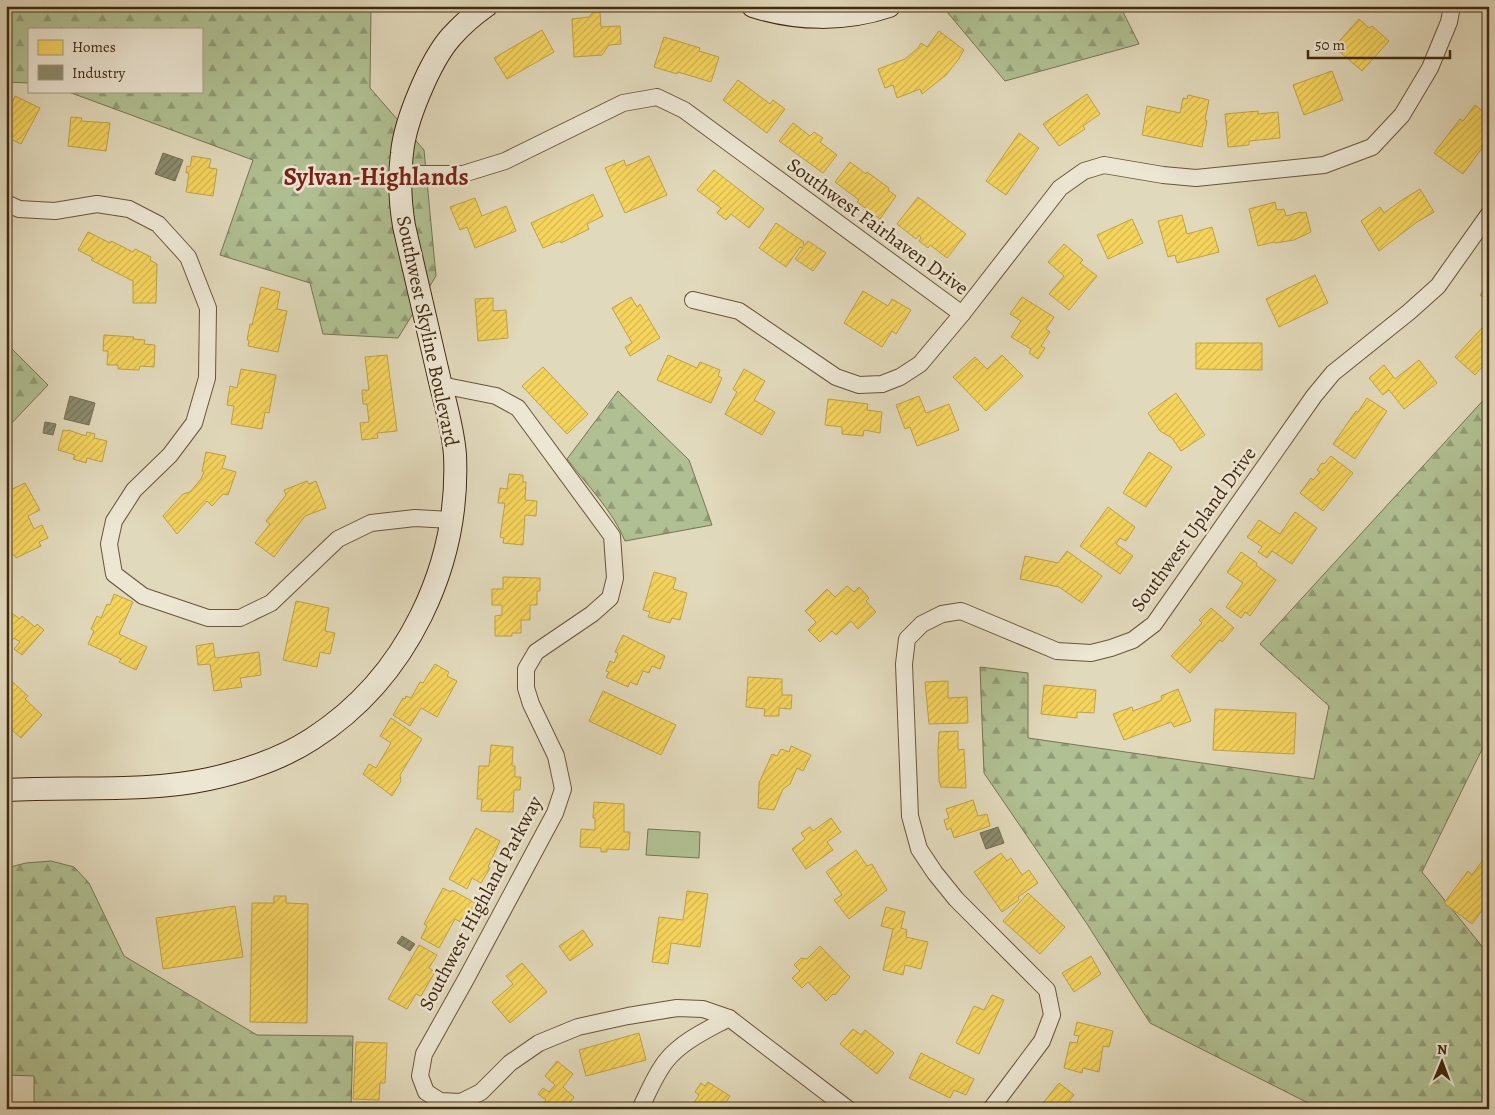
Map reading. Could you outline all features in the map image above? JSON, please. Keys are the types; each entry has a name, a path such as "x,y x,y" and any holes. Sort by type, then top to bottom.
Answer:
{"main road":[{"name":"Southwest Skyline Boulevard","path":"6,790 158,786 200,781 254,767 313,738 354,706 368,693 406,643 425,607 448,543 454,499 455,454 453,434 404,226 400,202 402,152 409,123 436,59 450,38 486,6"},
{"path":"752,6 796,16 827,17 863,13 889,6"}],"street":[{"name":"Southwest Fairhaven Drive","path":"401,174 463,174 504,161 623,103 657,97 684,110 962,314 1060,188 1084,170 1104,165 1163,175 1196,178 1324,165 1372,147 1402,115 1430,68 1449,22 1452,6"},
{"path":"6,203 19,209 55,211 97,204 129,209 158,224 188,257 208,308 207,378 194,423 170,455 134,490 114,521 109,544 114,574 143,596 208,618 240,618 271,602 338,539 371,522 415,518 452,520"},
{"name":"Southwest Upland Drive","path":"991,1109 1042,1041 1052,1015 1047,990 956,899 919,849 910,816 904,664 907,639 922,624 942,614 962,611 1057,651 1091,654 1133,640 1154,624 1314,396 1333,373 1409,312 1438,286 1489,214"},
{"path":"693,300 739,311 836,377 859,385 882,384 900,377 920,364 962,314"},
{"name":"Southwest Highland Parkway","path":"441,385 496,396 518,408 612,536 616,578 610,598 592,614 536,652 526,670 526,688 530,704 556,756 563,789 555,813 424,1054 420,1076 426,1092 440,1101 461,1102 481,1092 510,1063 539,1043 578,1027 677,1008 703,1009 729,1018 848,1109"},
{"path":"640,1109 653,1081 666,1061 684,1044 729,1018"}],"green space":[{"path":"6,6 371,6 370,88 424,150 436,276 398,338 323,334 310,283 220,255 253,160 69,92 202,92 202,28 28,28 28,83 6,82"},
{"path":"942,6 1120,6 1139,44 1005,81"},
{"path":"6,343 48,385 6,429"},
{"path":"618,391 689,460 712,525 625,541 607,509 567,459"},
{"path":"1489,394 1489,735 1422,872 1489,955 1489,1109 1320,1109 1150,1023 1087,924 984,773 980,667 1028,673 1028,738 1314,779 1329,706 1260,644"},
{"path":"648,829 700,832 699,858 646,855"},
{"path":"51,861 74,867 89,883 124,956 257,1035 353,1036 351,1109 41,1109 34,1104 34,1076 6,1075 6,868 26,863"}],"building: Homes":[{"path":"593,12 600,12 601,27 620,26 621,44 609,45 602,55 574,57 572,19 589,17"},
{"path":"1359,19 1369,28 1372,26 1389,41 1362,71 1334,47"},
{"path":"542,30 554,52 507,79 494,58"},
{"path":"939,31 964,50 958,60 946,75 922,94 920,89 897,98 893,85 885,88 878,69 905,59 921,43 927,47"},
{"path":"664,37 700,48 699,51 719,57 711,82 654,67"},
{"path":"1332,71 1343,100 1304,115 1293,85"},
{"path":"738,80 770,104 773,100 785,109 767,133 723,100"},
{"path":"1087,94 1100,114 1083,126 1085,129 1059,146 1043,124"},
{"path":"1188,95 1209,100 1202,147 1142,135 1147,106 1180,113 1183,98 1187,99"},
{"path":"15,96 40,108 21,144 6,137 6,98 13,101"},
{"path":"1475,105 1489,116 1489,130 1484,136 1488,140 1463,174 1434,153 1460,119 1463,121"},
{"path":"1258,111 1258,114 1278,112 1280,138 1249,141 1249,145 1228,147 1225,114"},
{"path":"71,117 82,118 81,121 110,123 106,151 68,146"},
{"path":"793,123 810,136 814,132 823,138 820,142 837,155 823,173 779,141"},
{"path":"1019,133 1039,148 1006,195 986,181"},
{"path":"192,156 211,159 209,168 217,169 213,196 186,192 189,173 186,173 187,166 190,167"},
{"path":"649,156 667,195 625,213 605,168 624,160 626,166"},
{"path":"850,162 889,188 888,190 896,196 880,219 835,182"},
{"path":"714,170 764,209 749,228 731,214 726,220 717,213 721,208 697,190"},
{"path":"1420,189 1434,212 1417,222 1379,251 1361,221 1380,207 1384,213"},
{"path":"593,194 603,216 587,224 589,229 561,243 560,241 543,248 531,223"},
{"path":"918,197 966,234 947,258 930,245 928,248 919,241 921,238 919,235 916,239 897,224"},
{"path":"475,198 482,216 506,206 516,231 475,248 467,227 460,230 450,207"},
{"path":"1275,202 1277,210 1284,209 1286,216 1306,212 1311,232 1294,240 1258,246 1249,209"},
{"path":"1182,215 1187,234 1212,227 1219,252 1177,263 1175,255 1168,257 1158,221"},
{"path":"1132,219 1143,243 1108,259 1097,235"},
{"path":"776,223 804,242 803,244 805,245 808,241 826,253 813,271 795,259 803,248 800,247 786,267 759,248"},
{"path":"88,232 110,243 111,241 133,252 135,249 151,257 150,260 157,264 156,303 133,303 133,281 91,260 93,258 78,250"},
{"path":"1064,244 1083,260 1080,263 1097,276 1069,310 1049,294 1064,276 1048,262"},
{"path":"1315,275 1328,303 1279,327 1266,299"},
{"path":"1489,283 1489,301 1480,295"},
{"path":"261,287 280,292 277,309 287,311 278,352 248,346 249,340 247,340 250,324 252,325"},
{"path":"863,291 888,306 892,299 911,310 896,334 892,331 882,347 844,323"},
{"path":"631,297 637,307 640,304 660,338 630,356 625,347 632,343 612,308"},
{"path":"1022,297 1054,317 1046,329 1050,332 1041,346 1045,348 1038,359 1029,353 1031,349 1011,337 1021,321 1010,314"},
{"path":"493,298 493,311 506,310 508,338 478,341 475,299"},
{"path":"1482,328 1489,335 1489,359 1475,375 1455,357"},
{"path":"104,335 134,337 133,339 145,340 144,344 155,345 154,367 140,366 139,370 118,369 118,365 107,365 108,351 103,351"},
{"path":"1196,343 1262,343 1262,370 1196,369"},
{"path":"387,355 397,431 377,433 378,438 362,440 360,423 369,422 367,404 363,404 362,390 369,390 365,357"},
{"path":"668,355 697,368 700,362 720,370 718,376 722,378 711,403 657,380"},
{"path":"1002,355 1023,376 986,411 953,377 975,357 987,369"},
{"path":"1419,360 1437,383 1404,409 1389,390 1383,395 1369,378 1384,365 1395,379"},
{"path":"543,367 588,414 567,434 522,386"},
{"path":"241,369 276,375 269,413 265,412 262,429 231,424 234,406 227,405 230,386 237,388"},
{"path":"744,369 765,381 754,400 775,412 762,435 725,414 737,392 733,389"},
{"path":"1176,393 1205,435 1181,451 1172,438 1160,431 1148,413"},
{"path":"919,396 926,413 949,404 959,430 917,446 910,427 905,429 896,405"},
{"path":"1367,398 1387,411 1355,459 1333,444"},
{"path":"828,399 868,404 867,410 882,412 880,433 864,430 863,436 842,434 842,427 825,425"},
{"path":"63,430 86,436 87,432 95,434 94,438 107,441 102,462 87,458 86,463 73,459 75,455 58,450"},
{"path":"206,452 226,456 222,468 236,472 228,495 223,494 212,506 207,501 177,534 163,516 183,494 190,492 201,479 204,472 202,471"},
{"path":"1149,452 1172,467 1146,507 1123,493"},
{"path":"1331,456 1353,473 1323,511 1300,493 1311,478 1313,480 1320,472 1317,470 1322,463 1324,464"},
{"path":"509,474 523,475 523,482 526,482 525,500 537,501 536,516 525,515 523,545 503,543 504,538 500,537 505,503 498,503 500,488 507,489"},
{"path":"307,481 309,484 316,481 326,508 305,516 274,557 255,543 270,524 266,521 286,495 284,490"},
{"path":"25,483 40,510 28,516 34,529 42,525 48,538 39,542 41,546 16,558 6,546 6,498 9,497 6,492"},
{"path":"1108,507 1135,527 1126,541 1120,538 1116,544 1133,556 1120,574 1080,546"},
{"path":"1295,512 1317,528 1292,564 1272,551 1267,558 1258,552 1262,547 1247,537 1259,520 1280,534"},
{"path":"1067,551 1102,576 1082,603 1059,587 1020,579 1025,556 1058,563"},
{"path":"1241,552 1276,580 1250,616 1245,612 1241,618 1226,607 1243,583 1227,572"},
{"path":"654,572 676,578 673,589 687,593 680,620 672,618 670,623 648,617 650,612 643,610"},
{"path":"503,577 540,578 540,591 537,591 537,605 530,605 530,620 521,620 521,633 512,633 512,636 495,636 495,616 502,615 502,605 492,605 492,589 503,589"},
{"path":"847,586 854,592 859,587 869,598 866,601 876,612 858,629 851,621 836,635 832,631 820,642 808,630 816,622 805,611 827,589 835,597"},
{"path":"114,594 133,602 119,634 147,647 136,670 119,662 121,659 88,644 94,631 91,629 97,616 101,618 107,604 110,605"},
{"path":"296,601 329,608 325,631 335,633 330,654 320,652 317,667 283,660"},
{"path":"1211,608 1234,628 1222,642 1220,640 1190,673 1171,656 1202,623 1199,620"},
{"path":"6,609 20,619 22,616 35,627 37,624 44,630 22,655 14,649 20,642 14,638 10,643 6,641"},
{"path":"623,635 665,656 660,669 652,666 649,673 643,671 637,685 630,682 628,687 606,677 609,672 606,671 610,661 614,663 618,653 615,652"},
{"path":"213,643 215,658 259,652 261,675 240,678 242,687 214,691 210,664 198,665 196,646"},
{"path":"435,664 449,672 447,676 457,681 437,717 421,708 410,726 393,715 403,698 405,699 406,696 411,698 420,682 423,683"},
{"path":"6,676 28,696 25,699 42,715 21,738 6,725"},
{"path":"748,677 782,679 782,695 792,695 791,709 779,708 779,716 764,716 765,709 746,707"},
{"path":"948,681 948,698 967,697 968,723 929,724 925,682"},
{"path":"1044,685 1096,690 1094,713 1077,712 1077,718 1041,714"},
{"path":"1178,689 1191,721 1174,727 1171,722 1124,740 1113,714 1132,707 1133,711 1162,700 1161,696"},
{"path":"603,691 676,725 661,755 589,721"},
{"path":"1215,709 1296,713 1294,754 1213,750"},
{"path":"391,718 422,739 400,775 401,781 392,796 363,774 369,764 376,768 391,743 380,736"},
{"path":"958,731 958,750 964,749 966,788 941,787 939,781 939,732"},
{"path":"491,745 513,747 512,766 515,766 515,777 521,777 520,790 514,790 513,812 481,811 482,799 477,799 479,766 489,766"},
{"path":"791,746 811,755 803,771 797,768 790,784 783,789 774,810 758,808 759,783 772,754 777,756 781,749 789,752"},
{"path":"973,800 978,816 987,814 990,826 954,838 951,828 947,830 944,820 949,818 946,809"},
{"path":"594,802 624,804 624,832 630,832 629,850 607,849 607,852 601,852 601,848 580,847 581,829 595,830 595,818 593,818"},
{"path":"831,818 841,832 827,842 833,850 806,869 792,849 805,839 801,833 810,827 813,831"},
{"path":"476,828 500,841 488,867 490,868 481,883 472,878 467,889 449,879"},
{"path":"856,850 867,866 872,864 887,890 849,919 834,900 842,895 826,872"},
{"path":"1001,853 1007,861 1011,858 1022,875 1029,870 1038,883 1018,897 1019,900 1002,912 974,872"},
{"path":"1485,857 1489,860 1489,901 1472,924 1444,903 1468,871 1472,875"},
{"path":"443,888 451,892 452,890 477,904 466,925 455,919 439,948 421,938 427,926 424,924"},
{"path":"687,891 708,894 700,947 671,943 668,964 652,962 659,917 683,920"},
{"path":"1028,893 1065,927 1040,954 1003,921"},
{"path":"274,896 286,896 286,903 308,904 307,1023 250,1022 252,903 274,903"},
{"path":"235,906 243,957 163,969 156,918"},
{"path":"886,907 905,912 901,928 907,930 906,937 928,942 921,969 905,965 903,975 883,970 893,929 881,926"},
{"path":"583,930 593,945 570,961 559,946"},
{"path":"419,945 437,955 429,968 435,972 421,996 416,994 407,1009 388,999"},
{"path":"820,946 850,977 835,995 833,994 826,1001 808,982 802,988 792,978 800,971 794,965 801,958 807,959"},
{"path":"1091,956 1101,974 1074,992 1062,973"},
{"path":"522,963 547,992 510,1023 492,1002 513,984 506,976"},
{"path":"992,995 1004,1000 979,1054 956,1043 974,1006 984,1010"},
{"path":"1077,1022 1113,1031 1109,1047 1103,1046 1099,1072 1083,1068 1082,1073 1064,1068 1070,1042 1077,1043 1079,1036 1074,1035"},
{"path":"853,1029 861,1035 865,1030 894,1053 877,1074 840,1044"},
{"path":"639,1033 646,1060 586,1076 579,1050"},
{"path":"356,1042 387,1043 385,1083 380,1083 379,1100 353,1099"},
{"path":"921,1053 974,1079 966,1095 954,1090 950,1098 909,1078"},
{"path":"557,1061 573,1074 563,1087 574,1097 565,1109 538,1109 546,1100 538,1094 543,1088 549,1092 555,1085 545,1076"},
{"path":"708,1082 730,1096 722,1108 724,1109 690,1109 699,1095 695,1092 701,1083 705,1086"},
{"path":"1059,1083 1074,1095 1069,1101 1079,1109 1030,1109 1034,1104 1039,1108"}],"building: Industry":[{"path":"163,153 183,160 175,181 155,174"},
{"path":"70,396 95,403 89,425 64,419"},
{"path":"45,422 56,424 53,435 43,433"},
{"path":"998,827 1004,843 986,849 980,833"},
{"path":"402,936 415,944 410,951 397,943"}],"district":[{"name":"Sylvan-Highlands","path":"376,176"}]}
